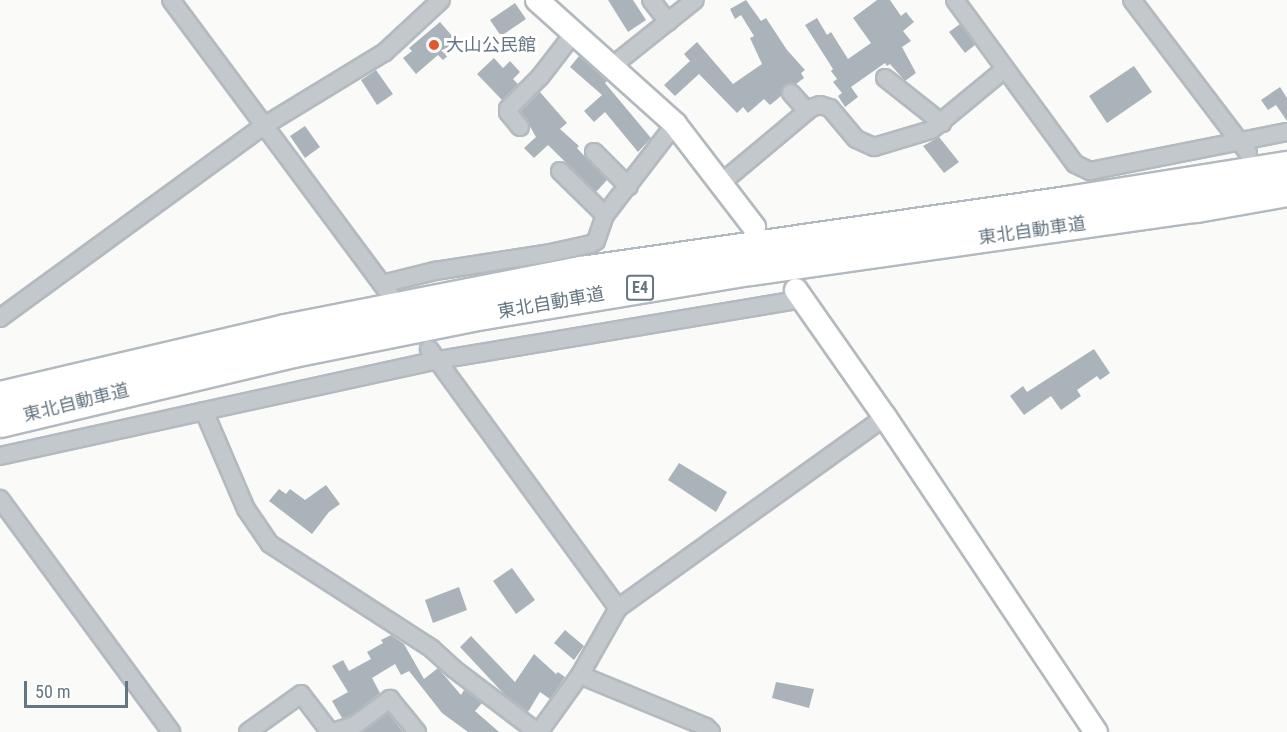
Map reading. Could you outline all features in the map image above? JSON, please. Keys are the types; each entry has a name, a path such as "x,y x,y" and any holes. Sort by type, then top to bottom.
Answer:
{"highway":[{"name":"東北自動車道","path":"0,397 297,327 582,273 1068,202 1287,167"},
{"name":"東北自動車道","path":"0,422 293,352 484,314 751,270 1196,207 1287,191"}],"street":[{"path":"171,0 262,127 386,290 435,271 550,253 591,244 596,241 605,215 629,187 675,124"},
{"path":"0,318 262,127 385,52 441,0"},
{"path":"537,0 611,67 653,101 675,124 754,226"},
{"path":"651,0 668,22"},
{"path":"611,67 695,0"},
{"path":"955,0 1075,164 1090,171 1243,147 1287,132"},
{"path":"1132,0 1243,147"},
{"path":"520,127 508,109 540,77 574,33"},
{"path":"720,184 807,111 825,105 856,139 874,147 931,130 1005,69"},
{"path":"885,78 942,123"},
{"path":"791,93 807,111"},
{"path":"594,152 629,187"},
{"path":"560,171 605,215"},
{"path":"0,456 204,411 434,355 799,295 885,417 1096,732"},
{"path":"434,355 618,608"},
{"path":"204,411 246,509 270,544 432,649 453,669 538,732 580,675 618,608 885,417"},
{"path":"0,499 171,732"},
{"path":"580,675 706,727 711,732"},
{"path":"248,732 301,694 332,732 355,725 390,699 417,732"}],"building":[{"path":"608,0 633,0 646,20 628,32"},
{"path":"746,0 761,21 766,18 787,50 805,70 801,73 804,78 796,84 785,85 781,96 770,105 764,99 748,113 743,107 737,113 699,74 675,96 664,85 690,61 684,54 697,42 733,84 762,64 750,38 754,36 741,15 735,19 730,9"},
{"path":"877,0 890,0 901,16 906,12 914,22 903,31 911,41 902,47 916,73 905,81 890,64 887,66 885,63 851,87 858,97 845,107 838,96 842,93 833,82 837,79 831,71 833,69 805,25 817,18 827,35 831,32 848,59 871,43 853,18"},
{"path":"515,3 526,19 501,36 490,20"},
{"path":"440,22 460,45 443,60 438,55 416,74 403,58 412,51 409,48"},
{"path":"960,24 975,45 965,53 949,32"},
{"path":"579,56 607,81 605,83 651,138 638,152 605,112 594,122 584,111 602,95 570,67"},
{"path":"494,58 503,68 510,61 520,72 513,79 518,84 502,100 477,74"},
{"path":"1134,66 1152,92 1107,123 1089,96"},
{"path":"376,70 393,94 377,105 361,80"},
{"path":"1280,87 1287,98 1287,121 1276,105 1268,110 1261,100"},
{"path":"540,92 567,123 560,129 579,146 577,148 607,180 596,192 548,145 534,158 524,148 536,137 521,111"},
{"path":"305,126 320,147 305,158 290,136"},
{"path":"939,137 959,162 944,173 923,146"},
{"path":"1094,349 1110,373 1100,380 1097,376 1077,390 1081,396 1061,410 1051,396 1024,415 1010,396 1023,386 1027,392"},
{"path":"679,463 727,492 716,512 668,480"},
{"path":"326,485 340,504 329,512 312,534 269,501 279,489 286,494 290,489 305,500"},
{"path":"512,568 535,600 516,614 493,581"},
{"path":"459,587 467,610 433,623 425,600"},
{"path":"565,630 584,646 574,660 554,643"},
{"path":"391,635 404,644 424,679 438,668 461,695 464,690 482,703 475,711 499,732 468,732 442,713 409,671 401,675 395,664 372,678 380,693 350,716 342,718 332,701 348,692 332,666 343,660 349,671 371,659 367,652 383,643 381,640"},
{"path":"471,636 515,682 534,654 556,674 558,672 565,677 550,699 540,692 528,712 504,694 460,647"},
{"path":"776,682 814,689 809,708 772,698"},
{"path":"388,713 403,732 363,732"}],"place":[{"name":"大山公民館","path":"434,45"}]}
